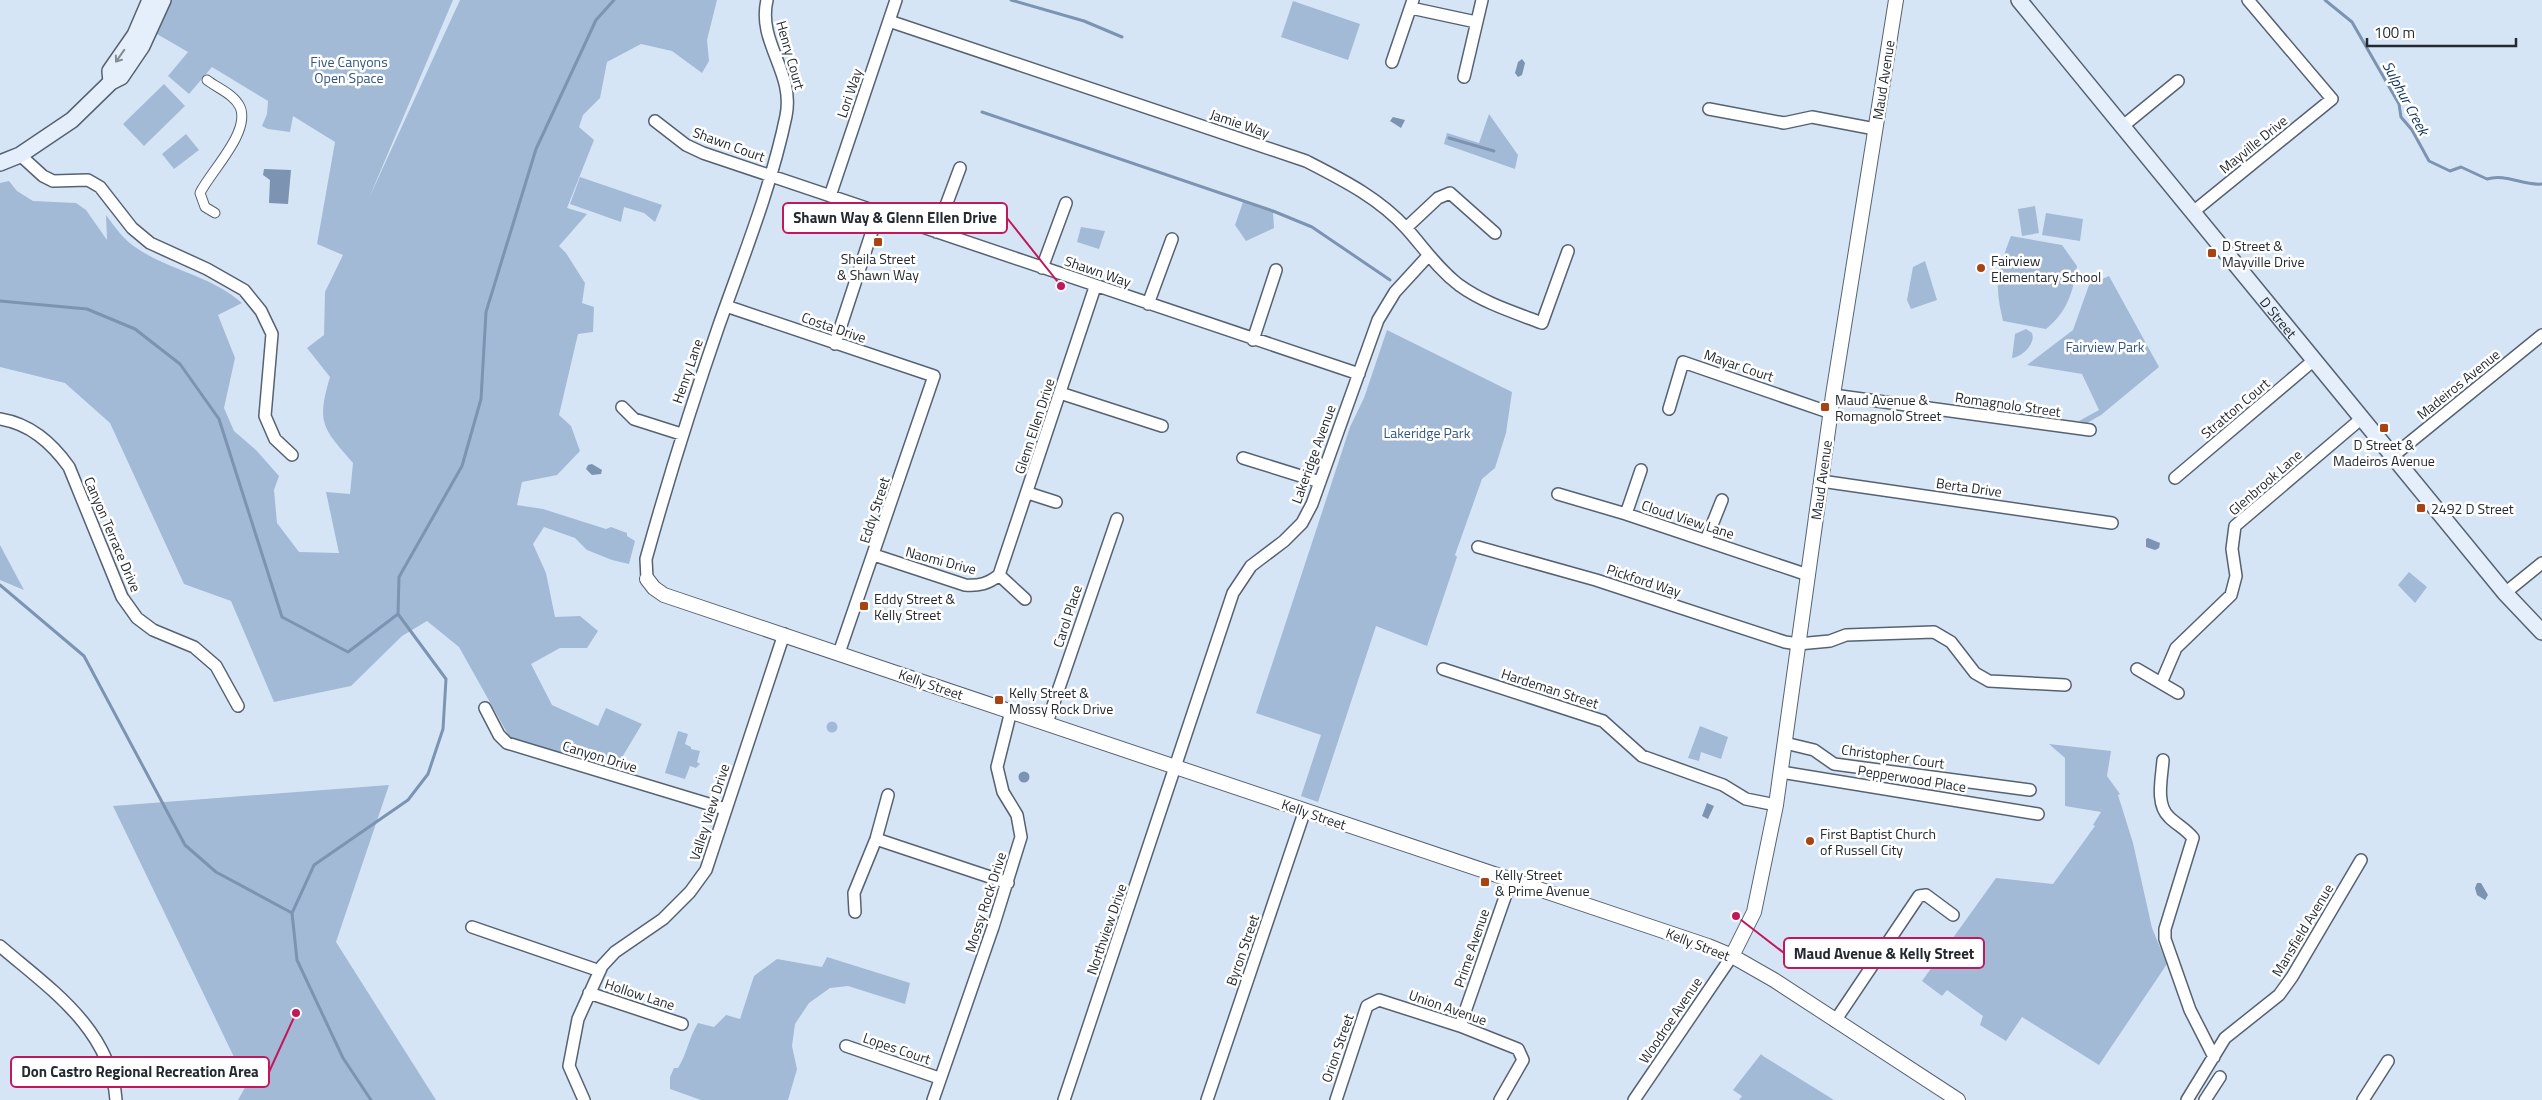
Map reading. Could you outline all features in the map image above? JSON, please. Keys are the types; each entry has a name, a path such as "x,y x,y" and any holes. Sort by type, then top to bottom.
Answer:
{"main road":[{"path":"110,82 110,71 135,35 150,0"},
{"path":"0,163 20,155 72,120 110,82 121,77 142,46 162,0"},
{"name":"D Street","path":"2019,0 2505,594 2542,632"}],"street":[{"name":"Henry Court","path":"767,0 765,24 770,44 786,82 788,103 770,175"},
{"name":"Lori Way","path":"830,196 896,0"},
{"path":"1464,77 1482,0"},
{"name":"Maud Avenue","path":"1732,956 1754,912 1776,804 1831,413 1896,0"},
{"name":"Mayville Drive","path":"2193,212 2332,99 2248,0"},
{"path":"1392,62 1412,4 1476,22"},
{"name":"Jamie Way","path":"889,21 1306,161 1364,191 1406,228 1428,256 1458,284 1485,302 1542,323 1568,251"},
{"path":"207,80 233,98 240,107 242,118 231,145 200,193 204,207 215,213"},
{"path":"2123,126 2178,81"},
{"path":"1708,110 1784,123 1812,117 1875,129"},
{"name":"Shawn Court","path":"655,121 686,145 703,153 770,175"},
{"path":"20,155 43,176 53,181 88,180 100,187 132,228 150,243 207,269 244,290 261,311 272,334 265,416 275,439 292,455"},
{"path":"936,232 960,168"},
{"name":"Shawn Way","path":"770,175 1095,287 1359,374"},
{"name":"Henry Lane","path":"648,579 646,560 681,434 770,175"},
{"path":"1406,228 1438,198 1450,193 1495,233"},
{"path":"1042,268 1066,203"},
{"path":"835,344 878,213"},
{"path":"1148,304 1172,239"},
{"name":"Lakeridge Avenue","path":"1175,767 1234,593 1251,566 1284,541 1302,523 1320,482 1339,424 1378,320 1395,292 1428,256"},
{"path":"1253,340 1276,270"},
{"name":"Glenn Ellen Drive","path":"999,575 1028,493 1095,287"},
{"name":"Costa Drive","path":"726,306 934,376"},
{"name":"Madeiros Avenue","path":"2393,456 2542,336"},
{"name":"Stratton Court","path":"2175,478 2314,360"},
{"name":"Mayar Court","path":"1669,409 1683,362 1831,413"},
{"name":"Eddy Street","path":"839,653 874,556 934,376"},
{"path":"1060,393 1162,426"},
{"name":"Romagnolo Street","path":"1834,395 2090,430"},
{"path":"622,407 634,419 681,434"},
{"name":"Glenbrook Lane","path":"2161,683 2176,648 2231,595 2236,576 2232,549 2235,526 2362,418"},
{"name":"Canyon Terrace Drive","path":"0,419 18,422 56,450 68,467 122,597 137,618 153,630 194,647 216,666 238,706"},
{"path":"1244,458 1320,482"},
{"path":"1626,514 1641,470"},
{"name":"Berta Drive","path":"1822,481 2112,523"},
{"path":"1028,493 1056,502"},
{"name":"Cloud View Lane","path":"1558,494 1626,514 1808,575"},
{"path":"1706,540 1722,500"},
{"name":"Carol Place","path":"1047,723 1117,519"},
{"name":"Pickford Way","path":"1478,547 1596,580 1782,641 1798,644 1830,641 1846,635 1934,632 1951,642 1976,673 1989,680 2065,685"},
{"name":"Naomi Drive","path":"874,556 965,585 979,586 990,582 999,575"},
{"path":"2505,594 2542,563"},
{"path":"999,575 1025,599"},
{"name":"Kelly Street","path":"648,579 654,588 664,595 1708,946 1732,956 1958,1100"},
{"name":"Valley View Drive","path":"584,1100 569,1066 578,1019 589,993 600,971 614,952 663,919 690,892 706,870 784,634"},
{"name":"Hardeman Street","path":"1443,669 1603,721 1642,756 1723,784 1746,799 1776,804"},
{"path":"2137,670 2178,694"},
{"name":"Canyon Drive","path":"485,708 499,735 507,743 725,809"},
{"name":"Mossy Rock Drive","path":"933,1100 1008,882 1021,837 1017,815 1003,792 997,767 1011,711"},
{"name":"Christopher Court","path":"1785,743 1814,750 1834,764 2030,790"},
{"path":"2163,760 2160,805 2168,817 2186,829 2193,838 2165,929 2165,938 2190,1010 2214,1057"},
{"name":"Northview Drive","path":"1064,1100 1175,767"},
{"name":"Pepperwood Place","path":"1781,772 2038,814"},
{"path":"855,912 854,893 876,839 888,795"},
{"name":"Byron Street","path":"1207,1100 1304,810"},
{"path":"876,839 1008,882"},
{"name":"Mansfield Avenue","path":"2187,1100 2225,1038 2279,995 2292,977 2361,860"},
{"name":"Prime Avenue","path":"1460,1026 1511,880"},
{"path":"1835,1021 1919,896 1926,895 1953,915"},
{"path":"472,926 600,971"},
{"path":"0,946 77,1012 101,1047 115,1087 116,1100"},
{"name":"Woodroe Avenue","path":"1640,1098 1732,956"},
{"name":"Hollow Lane","path":"589,993 682,1024"},
{"name":"Union Avenue","path":"1368,1006 1380,1000 1460,1026 1518,1049 1523,1060 1500,1100"},
{"name":"Orion Street","path":"1336,1100 1368,1006"},
{"name":"Lopes Court","path":"846,1046 939,1078"},
{"path":"2363,1100 2388,1061"},
{"path":"2205,1100 2220,1077"}],"green space":[{"name":"Five Canyons Open Space","path":"161,0 453,0 369,198 460,0 717,0 707,40 709,61 702,73 672,51 641,44 607,62 600,98 583,115 579,127 594,140 567,208 587,214 559,246 566,253 585,283 582,303 594,307 593,332 578,334 559,415 571,426 580,451 557,475 522,482 517,505 543,509 606,529 611,527 627,533 627,536 635,541 629,564 612,560 587,550 575,538 544,527 533,544 546,573 555,617 580,616 598,631 587,648 560,648 531,664 552,705 598,726 606,708 642,724 615,769 510,738 459,647 427,621 402,636 351,686 274,702 231,601 184,584 110,423 65,383 0,367 0,183 9,181 17,191 33,201 76,203 86,210 107,240 106,215 123,237 135,247 161,262 204,279 242,303 218,315 235,358 224,408 234,431 256,450 279,476 274,490 277,523 299,552 339,553 326,492 350,494 353,463 329,433 325,424 323,405 330,377 307,348 324,335 325,292 343,255 317,244 335,142 293,116 290,132 268,129 262,126 267,114 268,101 212,67 189,94 168,76 188,52 150,30"},
{"path":"1293,1 1360,24 1348,60 1281,37"},
{"path":"164,84 185,106 144,146 123,124"},
{"path":"1489,114 1518,155 1515,169 1444,144 1447,133 1479,143"},
{"path":"186,134 199,150 174,169 162,154"},
{"path":"580,177 662,205 655,222 644,213 624,207 621,222 570,204"},
{"path":"1243,202 1273,212 1274,228 1246,241 1235,225"},
{"path":"2035,206 2039,233 2022,236 2018,209"},
{"path":"2046,213 2083,219 2080,241 2042,235"},
{"path":"1081,227 1105,231 1099,249 1077,242"},
{"path":"2011,236 2062,245 2077,266 2068,301 2059,316 2046,329 2003,321 1998,296 1998,278"},
{"path":"1925,261 1937,300 1911,309 1907,300 1913,267"},
{"name":"Fairview Park","path":"2109,276 2159,367 2101,415 2087,423 2079,421 2099,410 2082,374 2027,365 2073,330 2089,285"},
{"path":"2026,329 2032,333 2032,341 2024,353 2012,358 2015,334"},
{"name":"Lakeridge Park","path":"1387,330 1512,392 1506,433 1495,468 1482,479 1455,555 1457,557 1427,646 1376,626 1318,802 1301,796 1321,735 1256,713 1350,427 1364,398"},
{"path":"0,545 24,590 0,580"},
{"path":"2409,572 2427,587 2415,603 2398,585"},
{"path":"832,721 838,727 832,733 826,727"},
{"path":"1700,726 1728,737 1721,759 1701,752 1699,761 1688,758"},
{"path":"678,731 688,734 685,744 691,747 691,749 700,751 697,762 700,764 696,768 690,766 685,779 665,773"},
{"path":"2049,744 2111,751 2107,776 2120,794 2118,795 2133,843 2152,928 2167,964 2099,1065 2022,1017 2006,1041 1980,1025 1983,1016 1947,990 1942,996 1922,981 1996,878 2053,884 2095,826 2093,825 2101,812 2065,806 2065,758"},
{"path":"389,785 336,942 436,1100 238,1100 247,1084 113,806"},
{"path":"827,957 910,983 905,1004 848,986 830,988 809,1003 795,1024 792,1046 797,1069 788,1100 701,1100 670,1089 670,1077 674,1068 678,1068 681,1063 698,1023 714,1027 726,1015 740,1019 754,976 777,959 822,967"},
{"path":"1761,1054 1834,1100 1739,1100 1742,1096 1733,1090"}],"shaded area":[{"path":"1522,59 1525,63 1522,75 1518,77 1515,73 1518,62"},
{"path":"1393,117 1405,120 1401,128 1390,121"},
{"path":"264,169 291,170 288,204 269,203 270,180 263,175"},
{"path":"592,464 602,470 601,474 592,475 586,469 588,465"},
{"path":"2148,538 2160,543 2159,548 2155,550 2146,547 2146,539"},
{"path":"1024,771 1030,777 1024,783 1018,777"},
{"path":"1707,803 1714,806 1708,819 1702,816"},
{"path":"2477,883 2481,883 2488,895 2485,900 2477,895 2475,888"}],"waterway":[{"path":"371,1100 343,1058 297,960 292,913 314,865 408,800 428,774 443,729 446,679 398,614 399,577 462,466 481,399 486,312 536,149 596,20 614,0"},
{"path":"1011,0 1084,21 1122,37"},
{"name":"Sulphur Creek","path":"2325,0 2352,22 2399,104 2401,117 2412,130 2429,161 2450,171 2461,167 2487,179 2508,178 2542,184"},
{"path":"982,112 1273,211 1312,227 1390,280"},
{"path":"1449,138 1494,151"},
{"path":"0,301 87,309 135,329 180,364 219,419 282,617 348,652 398,614"},
{"path":"0,585 84,656 185,845 216,872 292,913"}],"place":[{"name":"Sheila Street & Shawn Way","path":"878,242"},
{"name":"D Street & Mayville Drive","path":"2212,253"},
{"name":"Fairview Elementary School","path":"1981,268"},
{"name":"Shawn Way & Glenn Ellen Drive","path":"1061,286"},
{"name":"Maud Avenue & Romagnolo Street","path":"1825,407"},
{"name":"D Street & Madeiros Avenue","path":"2384,428"},
{"name":"2492 D Street","path":"2421,508"},
{"name":"Eddy Street & Kelly Street","path":"864,606"},
{"name":"Kelly Street & Mossy Rock Drive","path":"999,700"},
{"name":"First Baptist Church of Russell City","path":"1810,841"},
{"name":"Kelly Street & Prime Avenue","path":"1485,882"},
{"name":"Maud Avenue & Kelly Street","path":"1736,916"},
{"name":"Don Castro Regional Recreation Area","path":"296,1013"}]}
